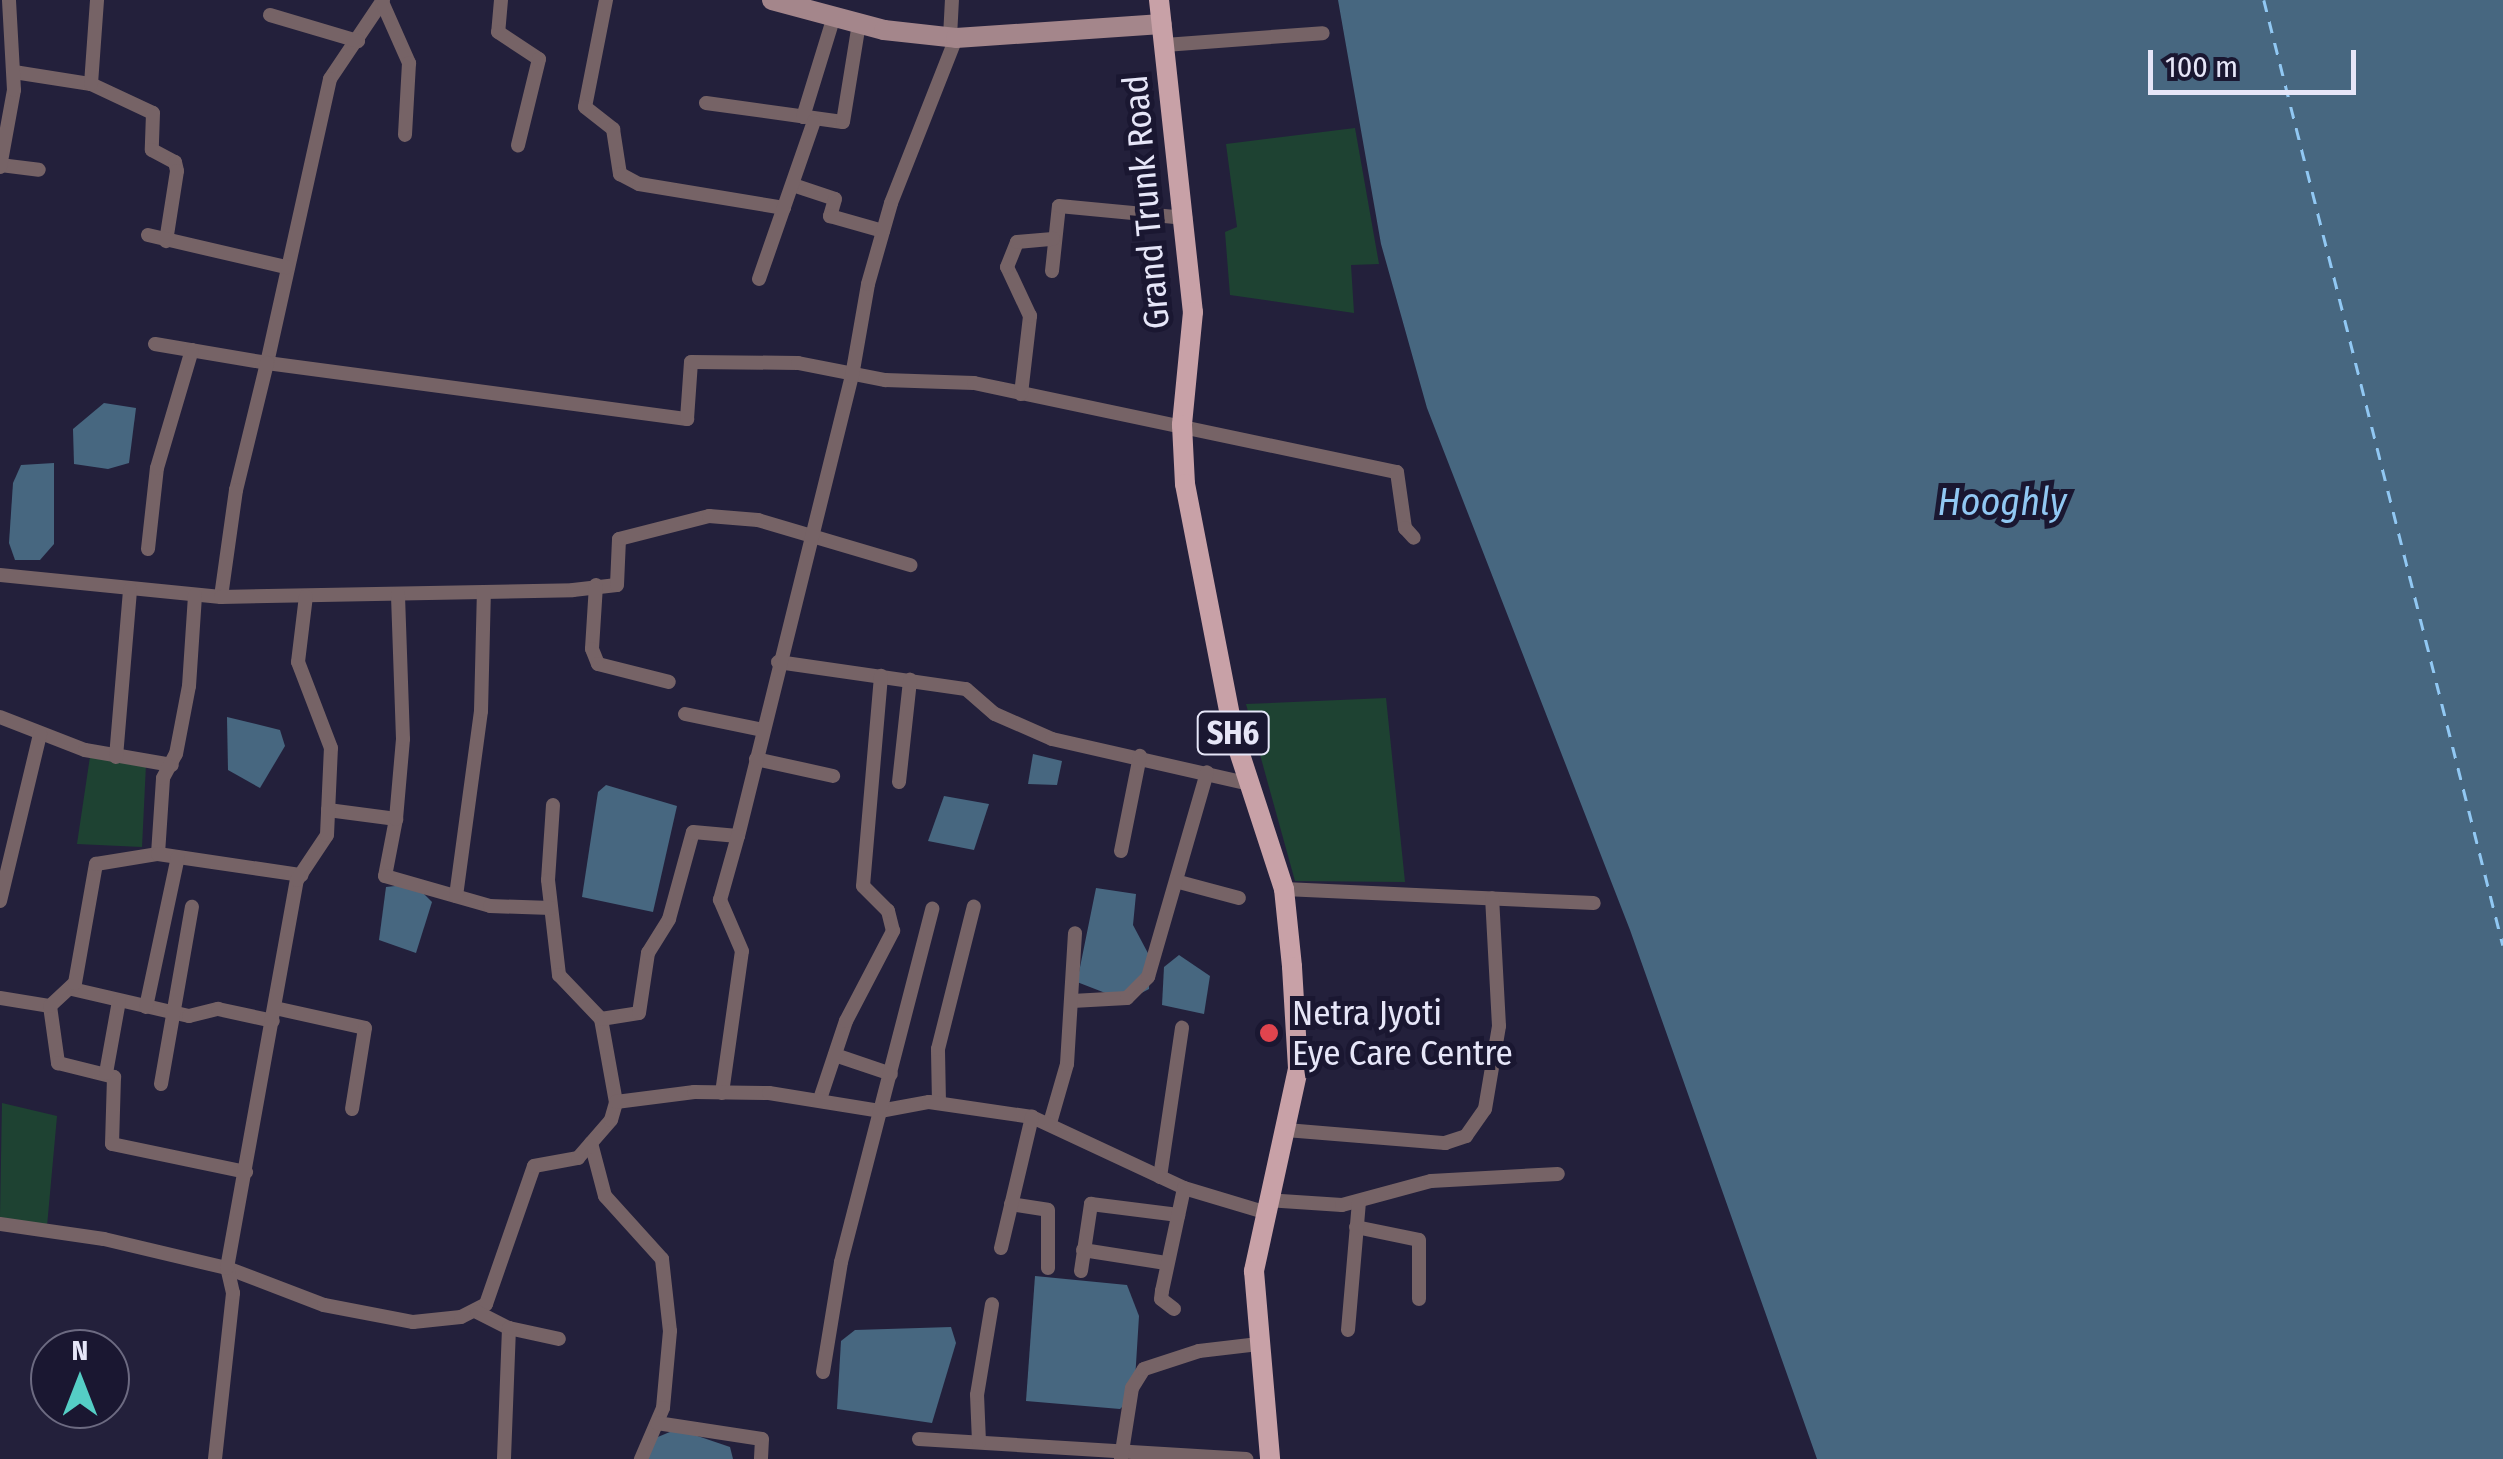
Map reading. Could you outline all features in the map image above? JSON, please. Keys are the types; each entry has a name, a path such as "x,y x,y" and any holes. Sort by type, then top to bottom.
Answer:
{"main road":[{"name":"Grand Trunk Road","path":"1159,0 1193,312 1182,425 1194,541 1245,782 1284,890 1298,1069 1254,1271 1270,1459"}],"street":[{"path":"9,0 14,72 0,166 38,170"},
{"path":"91,84 97,0"},
{"path":"501,0 501,37 538,56 518,145"},
{"path":"606,0 585,108 613,129 620,174 638,184 784,208"},
{"path":"772,0 803,4 859,23 953,38 1323,33"},
{"path":"722,1093 742,951 720,900 852,376 884,231 953,38 952,0"},
{"path":"221,597 236,490 330,79 383,1"},
{"path":"383,1 411,74 404,135"},
{"path":"270,15 358,40"},
{"path":"759,278 793,185 834,16"},
{"path":"706,103 843,122 859,23"},
{"path":"14,72 91,84 156,116 152,150 175,162 177,171 166,241"},
{"path":"793,185 835,199 830,216 884,231"},
{"path":"1052,271 1057,209 1068,204 1184,218"},
{"path":"148,235 286,266"},
{"path":"1021,394 1030,316 1007,267 1018,242 1053,239"},
{"path":"154,344 687,420 691,362 798,363 852,376 956,381 1397,472 1405,528 1414,538"},
{"path":"148,549 157,468 192,350"},
{"path":"0,575 221,597 617,585 619,539 709,516 758,520 910,565"},
{"path":"596,585 592,649 598,664 669,682"},
{"path":"116,756 130,590"},
{"path":"456,896 482,711 484,592"},
{"path":"398,594 403,739 396,819 385,876 490,906 551,908"},
{"path":"158,854 162,778 172,765 189,686 195,595"},
{"path":"215,1459 233,1293 227,1268 301,875 327,836 330,748 298,662 306,596"},
{"path":"778,662 973,692 995,714 1052,739 1245,782"},
{"path":"820,1100 835,1056 893,931 888,911 863,886 882,676"},
{"path":"898,782 910,680"},
{"path":"685,714 763,730"},
{"path":"0,718 116,756 172,765"},
{"path":"0,901 40,734"},
{"path":"1120,851 1140,756"},
{"path":"756,759 833,776"},
{"path":"1072,1002 1127,998 1139,989 1179,882 1208,772"},
{"path":"477,1312 534,1166 578,1158 611,1120 616,1102 601,1019 559,975 551,908 552,805"},
{"path":"328,810 396,819"},
{"path":"601,1019 639,1013 648,954 668,919 693,832 738,836"},
{"path":"0,998 50,1006 72,990 96,864 158,854 301,875"},
{"path":"146,1007 178,857"},
{"path":"1179,882 1239,898"},
{"path":"1284,890 1594,903"},
{"path":"1286,1130 1445,1143 1466,1136 1485,1109 1499,1026 1492,898"},
{"path":"939,1104 938,1049 974,906"},
{"path":"160,1084 176,1014 178,967 192,907"},
{"path":"823,1372 842,1262 932,908"},
{"path":"1050,1124 1067,1064 1075,933"},
{"path":"72,990 196,1017 218,1008 366,1028 352,1109"},
{"path":"106,1073 119,1000"},
{"path":"50,1006 58,1064 106,1073 115,1082 112,1144 246,1172"},
{"path":"1160,1178 1182,1028"},
{"path":"835,1056 891,1074"},
{"path":"616,1102 722,1093 820,1100 880,1111 939,1104 1032,1117 1184,1188 1266,1206 1358,1201 1431,1181 1558,1174"},
{"path":"1001,1248 1032,1117"},
{"path":"590,1143 605,1196 662,1260 670,1332 658,1423 642,1459"},
{"path":"1174,1309 1161,1299 1184,1188"},
{"path":"1348,1330 1358,1201"},
{"path":"1011,1204 1048,1210 1048,1268"},
{"path":"1081,1271 1092,1204 1178,1214"},
{"path":"0,1224 104,1239 227,1268 324,1305 414,1322 477,1312 510,1328 559,1339"},
{"path":"1356,1226 1418,1240 1420,1300"},
{"path":"1083,1250 1166,1263"},
{"path":"979,1442 977,1394 992,1304"},
{"path":"504,1459 510,1328"},
{"path":"1121,1455 1132,1388 1144,1369 1199,1351 1259,1344"},
{"path":"658,1423 762,1439 761,1459"},
{"path":"919,1439 1121,1455 1246,1459"}],"green space":[{"path":"1355,128 1379,264 1351,265 1354,313 1230,295 1225,232 1237,227 1226,144"},
{"path":"1386,698 1405,882 1295,881 1246,704"},
{"path":"91,750 146,764 142,847 77,844"},
{"path":"2,1103 57,1116 47,1226 0,1217"}],"water":[{"name":"Hooghly","path":"1338,0 2503,0 2503,1459 1817,1459 1630,930 1427,408 1381,244"},
{"path":"104,403 136,408 129,463 108,469 74,464 73,429"},
{"path":"54,463 54,544 40,560 15,560 9,543 13,483 21,465"},
{"path":"227,717 280,730 285,746 260,788 228,770"},
{"path":"1033,754 1062,761 1057,785 1028,784"},
{"path":"606,785 677,806 653,912 582,897 598,792"},
{"path":"944,796 989,804 974,850 928,841"},
{"path":"414,884 432,902 416,953 379,940 386,887"},
{"path":"1096,888 1136,894 1133,925 1150,957 1149,989 1126,1001 1077,982"},
{"path":"1179,955 1210,976 1204,1014 1162,1005 1164,967"},
{"path":"1035,1276 1127,1285 1139,1316 1134,1396 1120,1409 1026,1401"},
{"path":"951,1327 956,1343 932,1423 837,1409 841,1341 855,1330"},
{"path":"677,1429 730,1447 733,1459 647,1459 653,1439"}],"ferry route":[{"path":"2264,0 2503,945"}],"place":[{"name":"Netra Jyoti Eye Care Centre","path":"1269,1033"}]}
